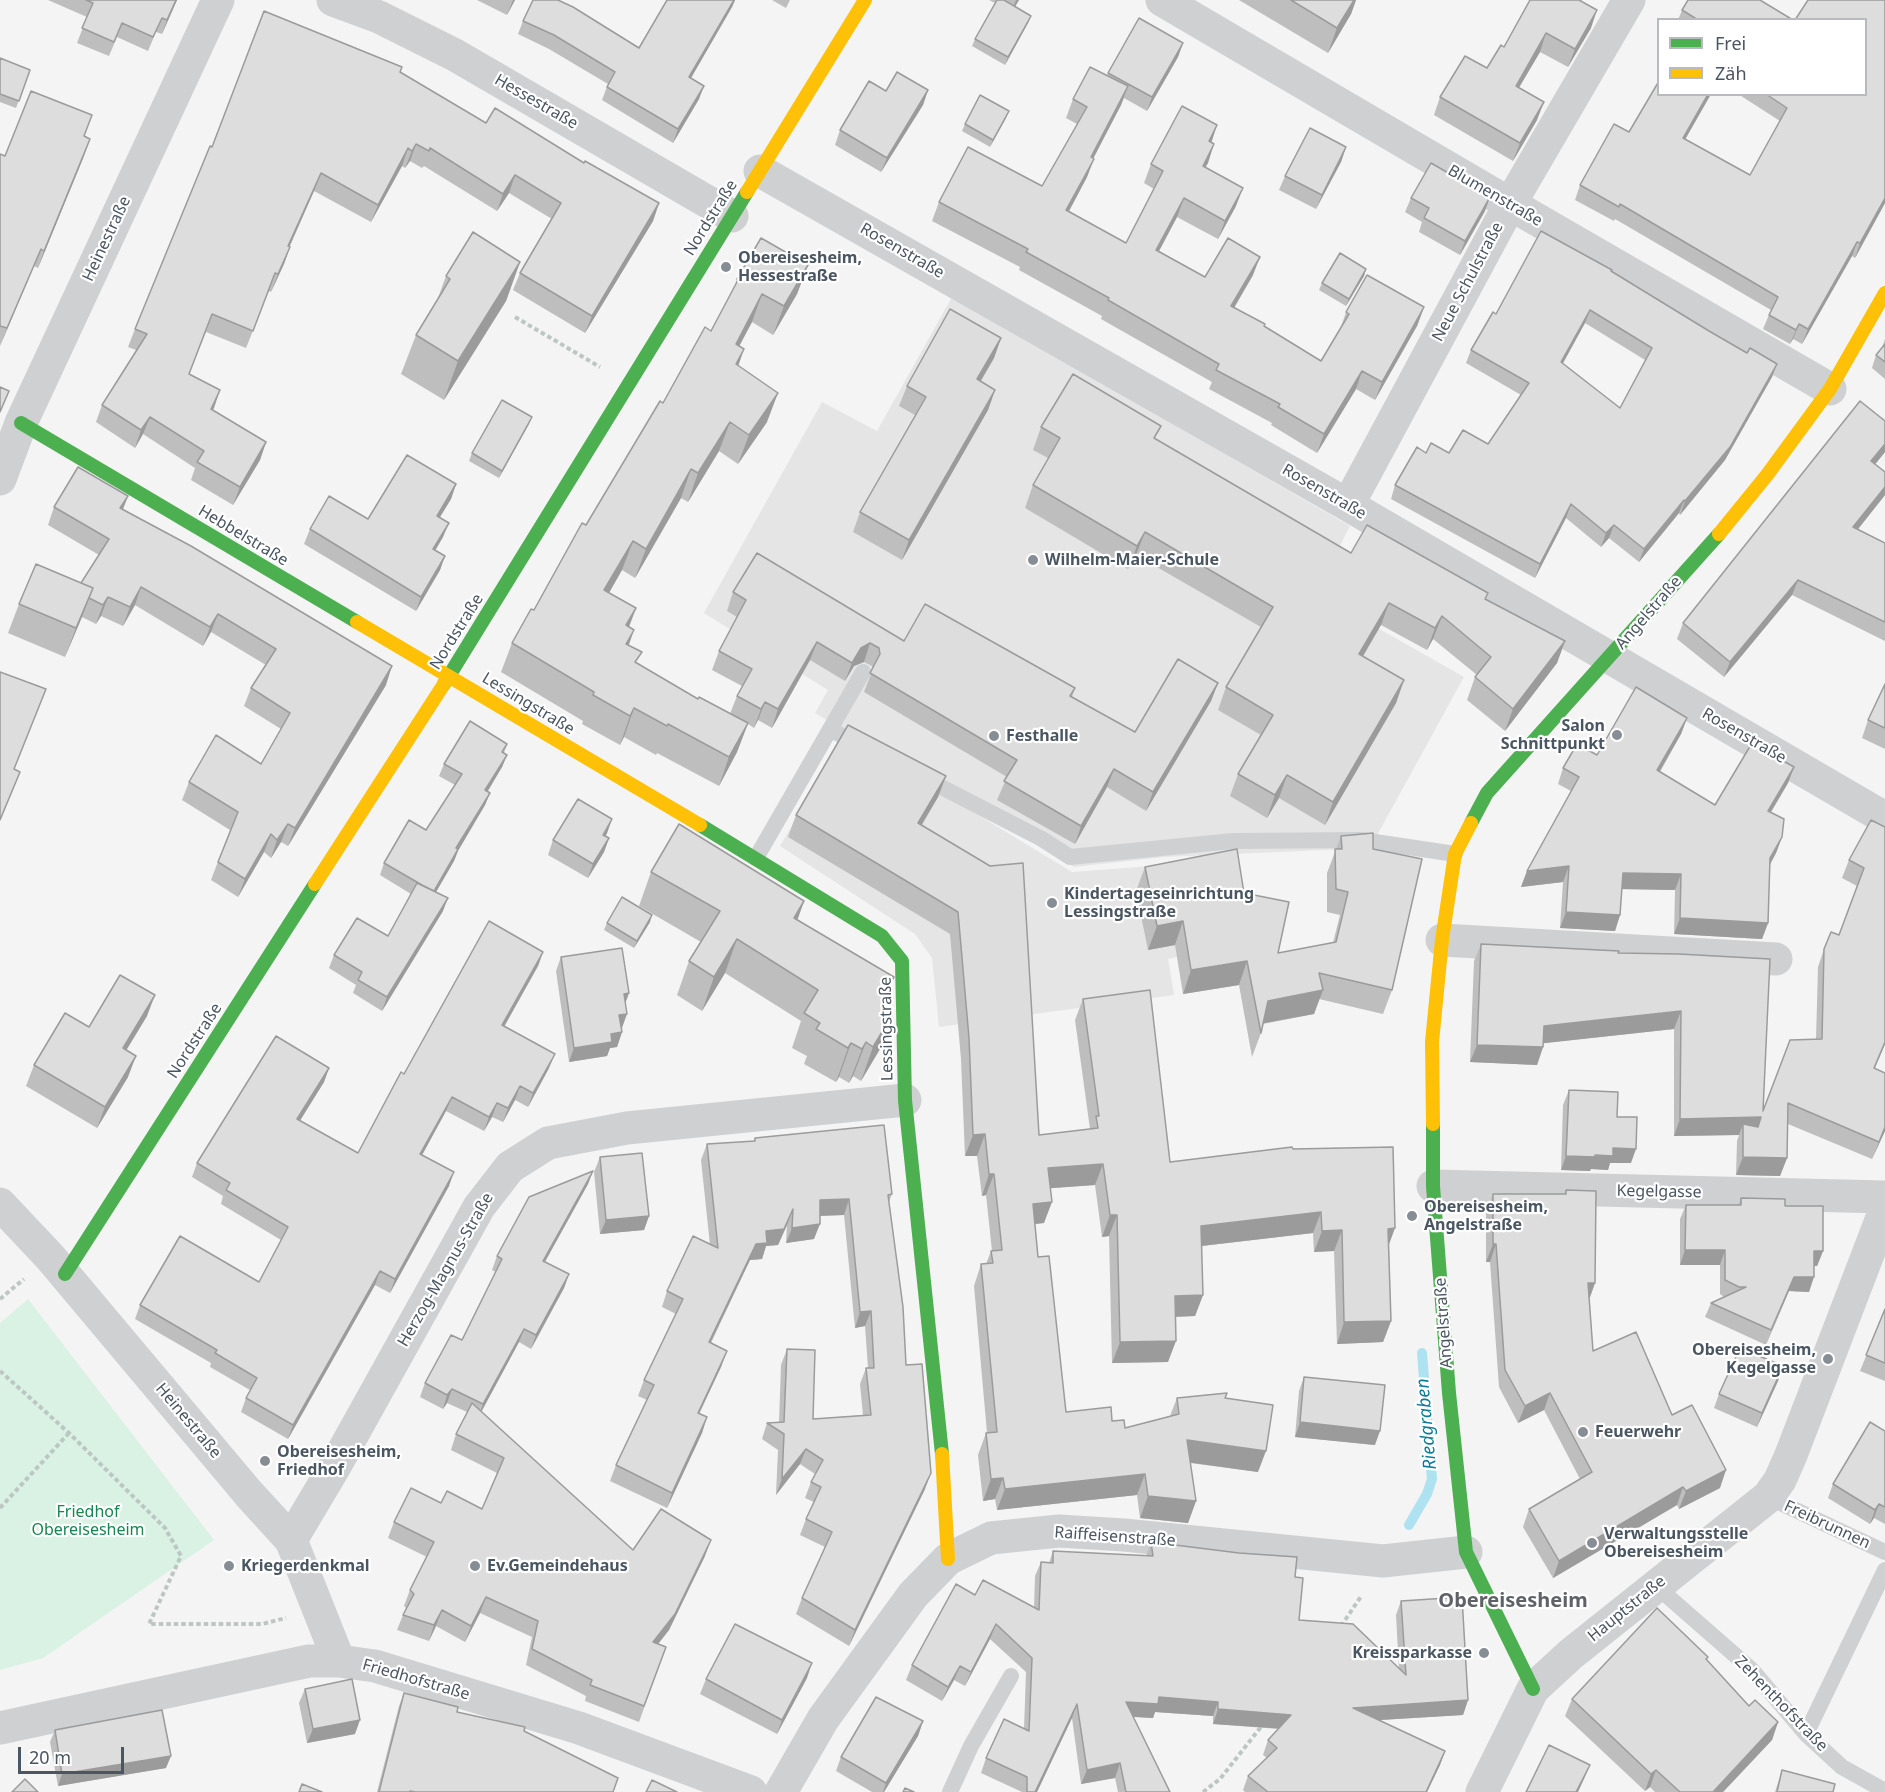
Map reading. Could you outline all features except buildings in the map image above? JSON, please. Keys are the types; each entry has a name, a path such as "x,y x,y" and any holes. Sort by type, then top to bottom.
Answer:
{"street":[{"name":"Heinestraße","path":"0,479 21,423 219,0"},
{"name":"Hessestraße","path":"333,0 384,8 455,55 732,216"},
{"name":"Nordstraße","path":"65,1274 449,676 865,0"},
{"name":"Blumenstraße","path":"1162,0 1830,389"},
{"name":"Neue Schulstraße","path":"1348,506 1509,204 1629,0"},
{"name":"Rosenstraße","path":"760,171 1348,506 1885,818"},
{"name":"Angelstraße","path":"1533,1689 1466,1552 1449,1393 1433,1186 1432,1042 1442,940 1455,854 1487,793 1706,549 1767,475 1830,389 1885,293"},
{"name":"Hebbelstraße","path":"21,423 449,676"},
{"name":"Lessingstraße","path":"449,676 756,858 882,936 902,961 905,1100 942,1449 948,1558"},
{"path":"1442,940 1776,959"},
{"name":"Herzog-Magnus-Straße","path":"291,1540 479,1207 510,1167 548,1143 627,1128 905,1100"},
{"name":"Kegelgasse","path":"1433,1186 1885,1197"},
{"name":"Heinestraße","path":"0,1204 65,1274 291,1540 339,1661"},
{"name":"Hauptstraße","path":"1482,1792 1533,1689 1571,1654 1768,1497 1780,1480 1885,1210"},
{"name":"Raiffeisenstraße","path":"781,1792 823,1719 913,1595 948,1558 991,1538 1059,1531 1124,1535 1383,1561 1466,1552"},
{"name":"Friedhofstraße","path":"0,1728 309,1661 339,1661 375,1666 579,1728 751,1792"}],"lane":[{"path":"756,858 863,672"},
{"path":"831,730 873,752"},
{"path":"905,768 1042,839 1070,857 1233,841 1362,840 1455,854"},
{"name":"Freibrunnen","path":"1768,1497 1885,1552"},
{"path":"1806,1734 1885,1570"},
{"name":"Zehenthofstraße","path":"1656,1586 1752,1671 1806,1734 1842,1767 1885,1791"},
{"path":"950,1792 971,1746 1011,1676"}],"path":[{"path":"515,317 629,384"},
{"path":"0,1371 69,1433 165,1528 180,1556 149,1624 262,1624 318,1610"},
{"path":"1,1505 69,1433"},
{"path":"1335,1633 1350,1615 1383,1561"},
{"path":"1203,1792 1220,1779 1270,1715"}],"shaded area":[{"name":"Wilhelm-Maier-Schule","path":"952,297 1350,526 1316,593 1464,677 1370,848 1164,857 1074,867 815,713 828,690 704,613 822,402 877,431"},
{"name":"Kindertageseinrichtung Lessingstraße","path":"845,734 1072,872 1231,860 1242,941 1168,959 1174,995 939,1027 932,958 915,934 780,846"}],"green space":[{"name":"Friedhof Obereisesheim","path":"28,1299 214,1540 43,1658 0,1670 0,1323"}],"waterway":[{"name":"Riedgraben","path":"1409,1525 1427,1494 1432,1479 1422,1353"}],"traffic: fast":[{"path":"444,684 747,192"},
{"path":"21,423 357,622"},
{"path":"1471,823 1487,793 1719,534"},
{"path":"700,825 882,936 902,961 905,1100 942,1454"},
{"path":"65,1274 315,884"},
{"path":"1433,1124 1433,1186 1449,1393 1466,1552 1533,1689"}],"traffic: slow":[{"path":"747,192 865,0"},
{"path":"1719,534 1767,475 1830,389 1885,293"},
{"path":"357,622 700,825"},
{"path":"315,884 444,684"},
{"path":"1433,1124 1432,1042 1442,940 1455,854 1471,823"},
{"path":"942,1454 948,1559"}],"place":[{"name":"Obereisesheim, Hessestraße","path":"726,267"},
{"name":"Wilhelm-Maier-Schule","path":"1033,560"},
{"name":"Salon Schnittpunkt","path":"1617,735"},
{"name":"Festhalle","path":"994,736"},
{"name":"Kindertageseinrichtung Lessingstraße","path":"1052,903"},
{"name":"Obereisesheim, Angelstraße","path":"1412,1216"},
{"name":"Obereisesheim, Kegelgasse","path":"1828,1359"},
{"name":"Feuerwehr","path":"1583,1432"},
{"name":"Obereisesheim, Friedhof","path":"265,1461"},
{"name":"Verwaltungsstelle Obereisesheim","path":"1592,1543"},
{"name":"Kriegerdenkmal","path":"229,1566"},
{"name":"Ev.Gemeindehaus","path":"475,1566"},
{"name":"Kreissparkasse","path":"1484,1653"}],"district":[{"name":"Obereisesheim","path":"1513,1601"}]}
